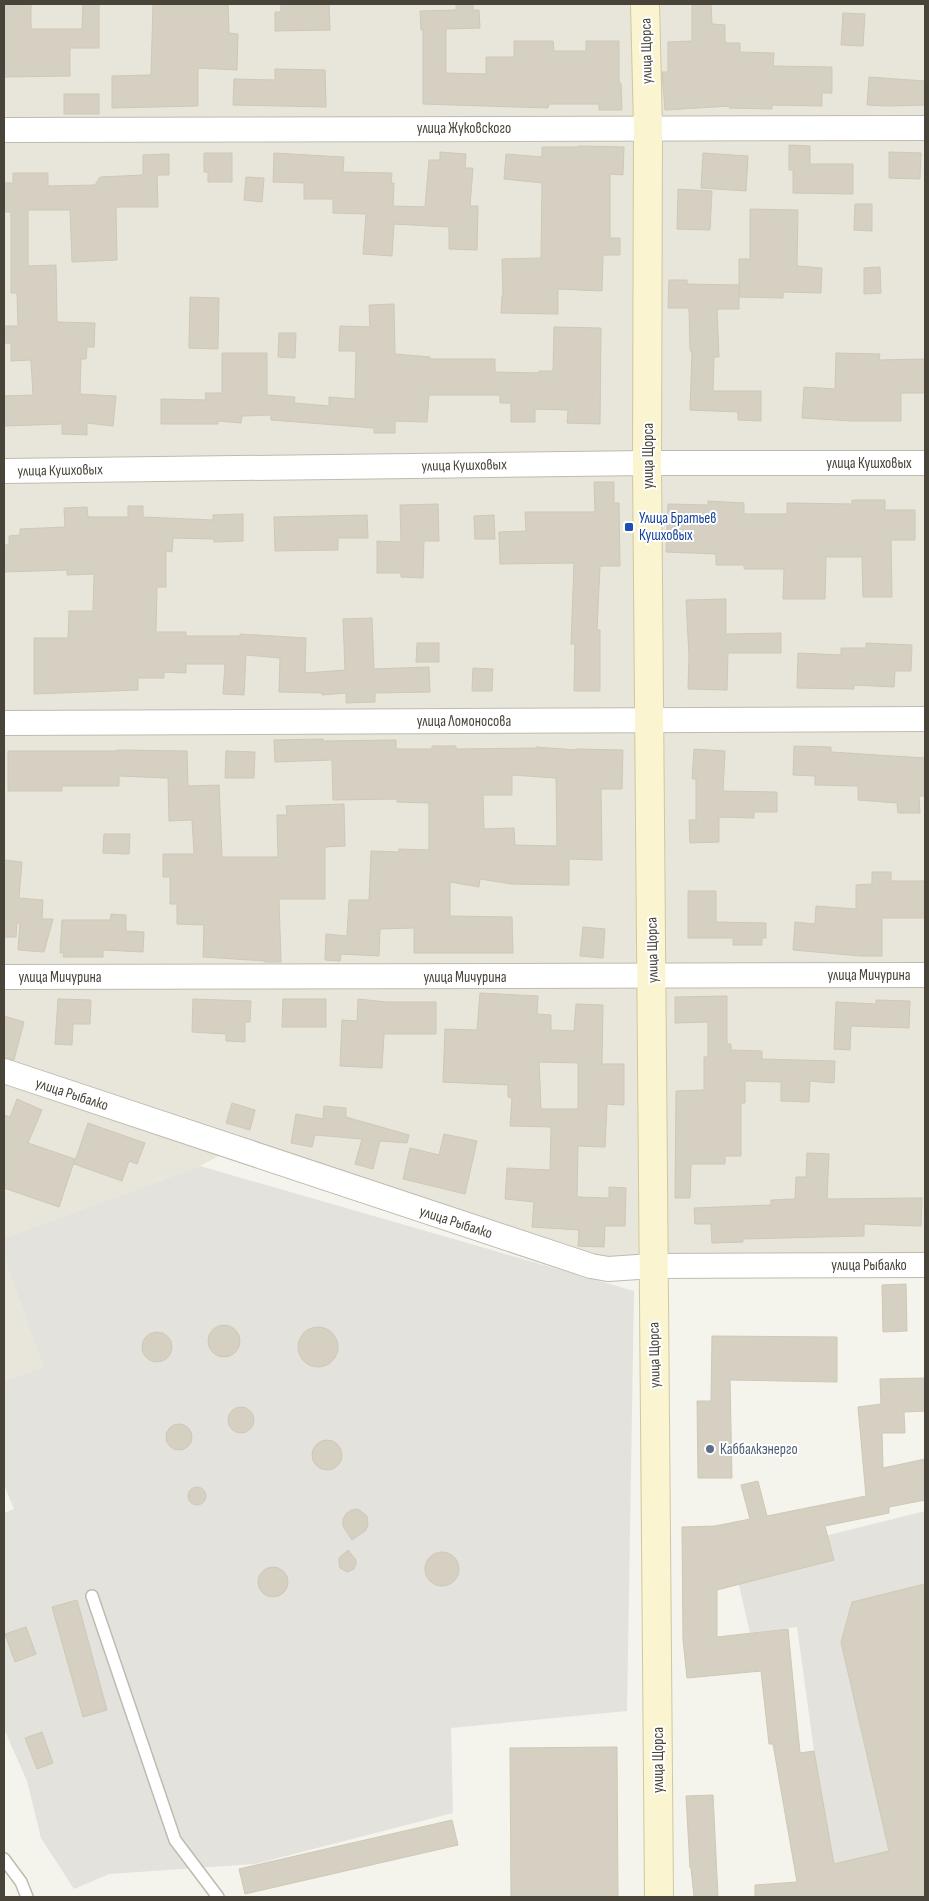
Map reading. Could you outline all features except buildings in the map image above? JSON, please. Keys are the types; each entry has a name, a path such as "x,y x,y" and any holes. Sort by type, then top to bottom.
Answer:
{"street":[{"name":"улица Щорса","path":"645,4 648,127 648,463 659,1897"},
{"name":"улица Жуковского","path":"4,130 648,127 925,128"},
{"name":"улица Кушховых","path":"4,471 648,463 925,463"},
{"name":"улица Ломоносова","path":"4,723 925,719"},
{"name":"улица Мичурина","path":"4,977 925,975"},
{"name":"улица Рыбалко","path":"4,1072 591,1266 608,1269 653,1266 925,1265"}],"lane":[{"path":"92,1596 175,1840 218,1897"},
{"path":"4,1859 22,1882 28,1897"}],"shaded area":[{"path":"4,4 925,4 925,1265 623,1269 233,1148 200,1166 4,1238"},
{"path":"200,1166 634,1291 627,1711 451,1728 453,1813 255,1864 109,1874 74,1889 41,1838 27,1781 4,1729 4,1513 14,1509 4,1485 4,1381 43,1367 4,1257 4,1238"},
{"path":"4,1257 43,1367 4,1381"},
{"path":"925,1511 925,1897 800,1897 775,1757 814,1751 797,1627 750,1633 733,1559"}],"place":[{"name":"Улица Братьев Кушховых","path":"629,527"},
{"name":"Каббалкэнерго","path":"710,1449"}]}
